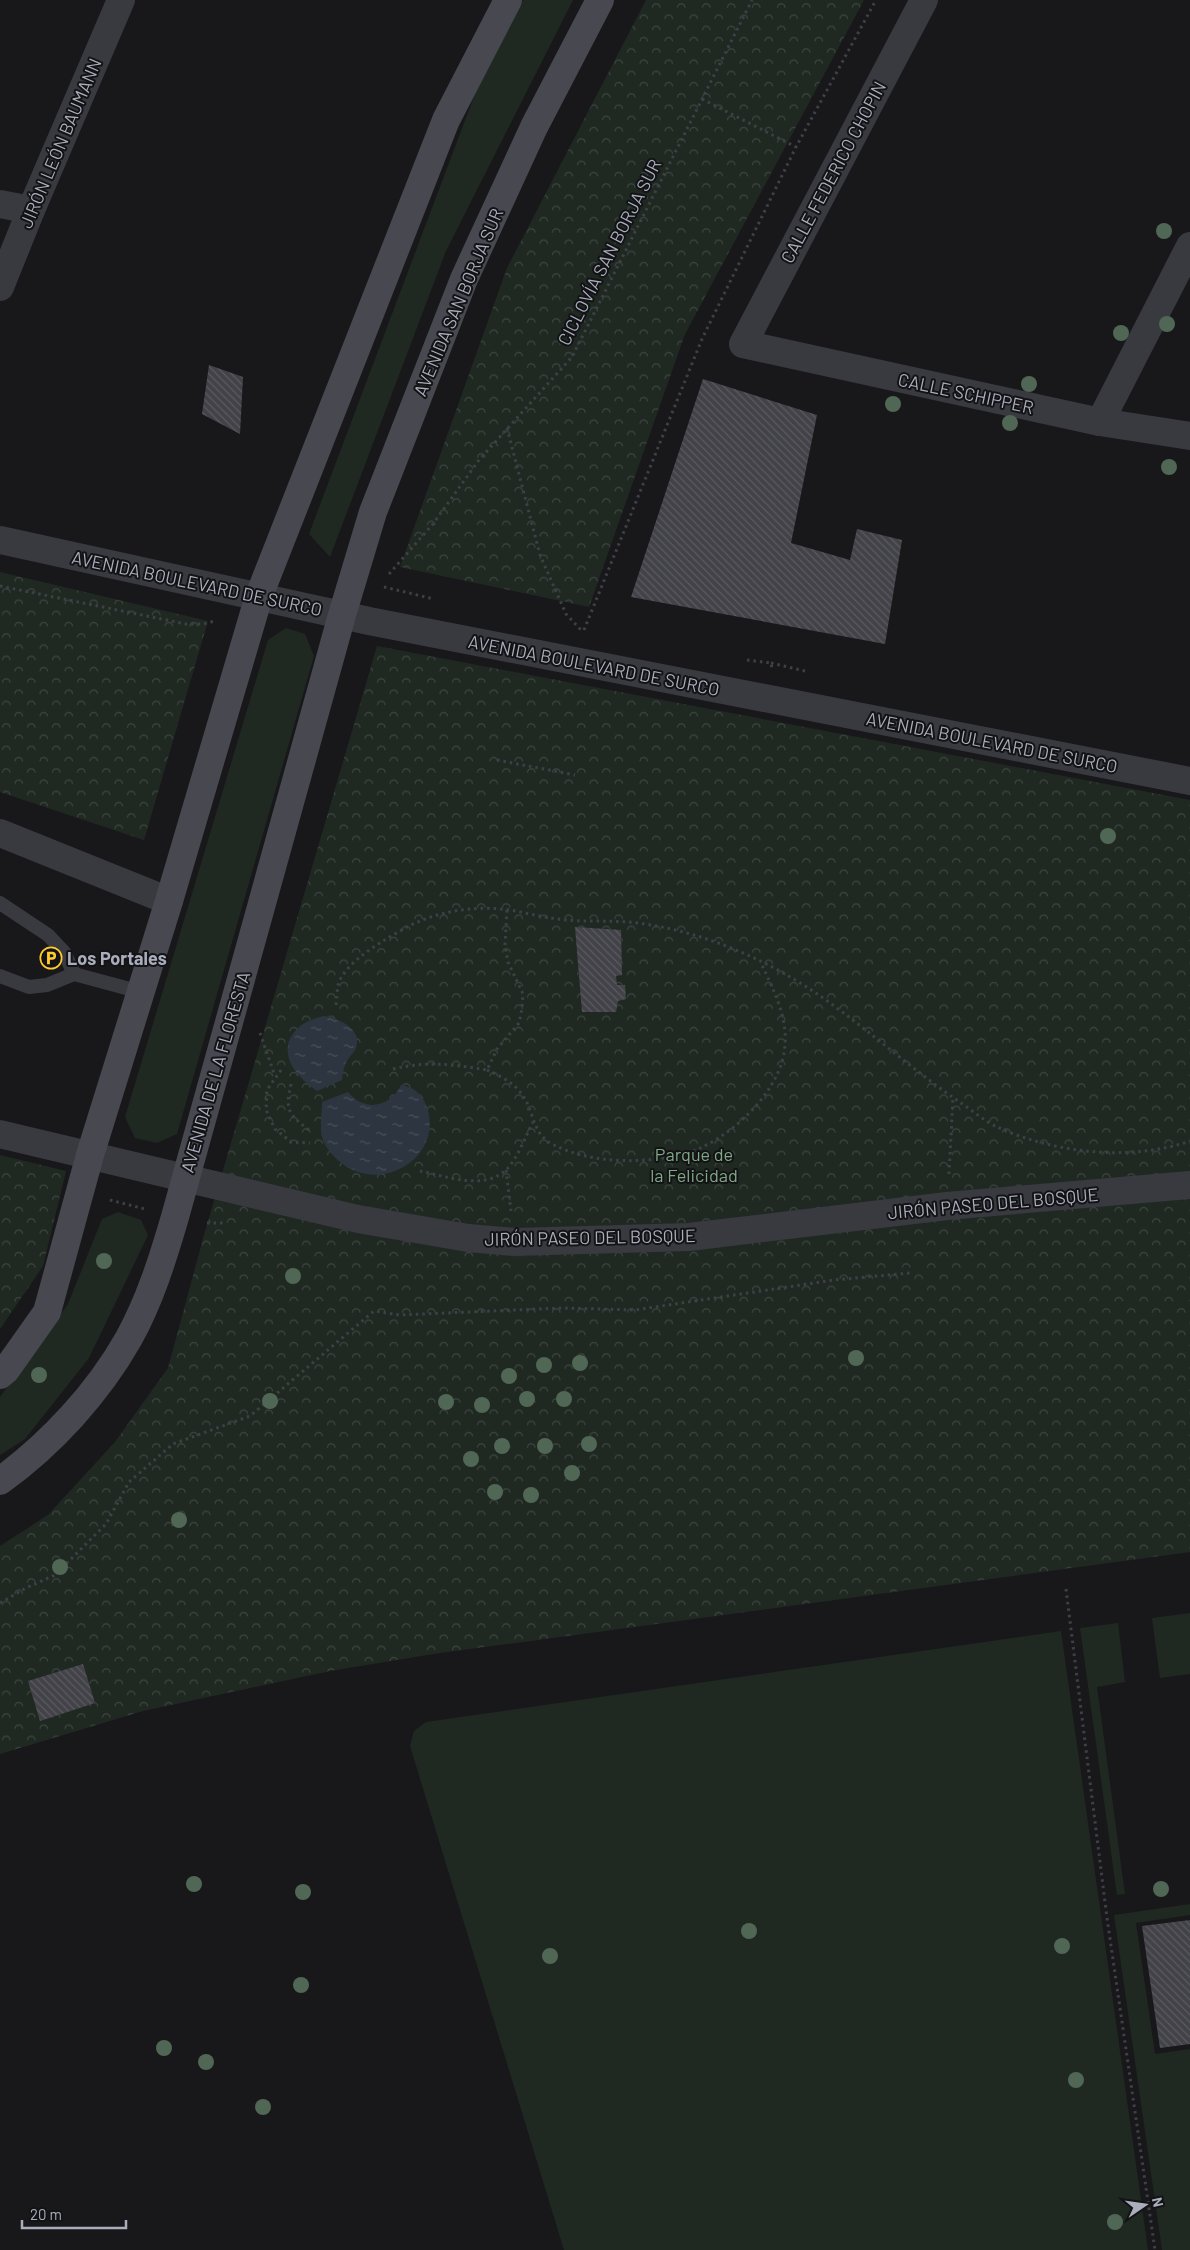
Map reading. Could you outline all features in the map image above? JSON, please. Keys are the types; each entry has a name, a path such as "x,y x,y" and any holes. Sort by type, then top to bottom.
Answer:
{"main road":[{"path":"0,1374 6,1370 47,1312 90,1155 169,901 259,596 446,120 508,0"},
{"name":"AVENIDA SAN BORJA SUR","path":"342,615 373,512 464,279 534,127 600,0"},
{"name":"AVENIDA DE LA FLORESTA","path":"0,1481 66,1423 94,1390 129,1338 162,1261 342,615"}],"street":[{"name":"JIRÓN LEÓN BAUMANN","path":"0,287 121,0"},
{"name":"CALLE FEDERICO CHOPIN","path":"743,344 924,0"},
{"path":"0,204 31,210"},
{"path":"1100,422 1190,246"},
{"name":"CALLE SCHIPPER","path":"743,344 1100,422 1190,436"},
{"name":"AVENIDA BOULEVARD DE SURCO","path":"0,540 342,615 572,662 1190,781"},
{"path":"0,833 169,901"},
{"name":"JIRÓN PASEO DEL BOSQUE","path":"0,1134 358,1219 468,1238 515,1242 689,1237 947,1206 1190,1185"}],"lane":[{"path":"0,903 48,935 64,952 74,974"},
{"path":"0,976 29,987 47,985 74,974 140,992"}],"path":[{"name":"CICLOVÍA SAN BORJA SUR","path":"379,586 433,524 479,460 572,357 752,0"},
{"path":"702,99 796,147"},
{"path":"507,428 540,555 566,614 584,632"},
{"path":"0,586 186,624 203,624 220,619"},
{"path":"497,760 575,775"},
{"path":"336,1004 338,984 352,964 382,940 421,920 455,910 482,908 507,910 558,919 644,924 698,936 731,948 794,979 828,1002 953,1098 995,1126 1046,1144 1100,1152 1128,1153 1174,1147 1190,1141"},
{"path":"487,1070 497,1049 519,1023 522,1009 523,994 508,962 505,945 507,910"},
{"path":"393,1069 415,1064 446,1063 487,1070 509,1081 522,1094 530,1107 533,1122 540,1136 553,1145 579,1154 607,1159 646,1160 686,1154 712,1141 737,1125 759,1102 776,1079 784,1053 785,1026 776,995 760,962"},
{"path":"258,1030 275,1076"},
{"path":"281,1070 275,1076 268,1090 266,1110 275,1129 291,1142 310,1143"},
{"path":"291,1084 287,1102 289,1111 293,1117 309,1130"},
{"path":"947,1206 953,1098"},
{"path":"420,1171 471,1181 491,1179 506,1170 518,1152 533,1122"},
{"path":"506,1170 515,1242"},
{"path":"81,1193 175,1217"},
{"path":"0,1603 55,1575 106,1524 129,1482 173,1444 250,1416 374,1311 399,1315 562,1308 635,1310 834,1280 910,1272"},
{"path":"1066,1589 1107,1918 1155,2250"}],"green space":[{"path":"523,0 573,0 446,251 330,557 309,534 475,94"},
{"path":"646,0 864,0 685,334 589,607 400,567 507,268"},
{"path":"0,572 208,621 144,840 0,792"},
{"path":"286,628 305,634 314,656 177,1134 157,1143 135,1138 125,1117 268,640"},
{"name":"Parque de la Felicidad","path":"377,646 1190,800 1190,1552 433,1654 330,1671 143,1711 0,1754 0,1546 48,1515 115,1442 168,1368 204,1235"},
{"path":"0,1155 66,1171 43,1266 0,1329"},
{"path":"118,1212 141,1220 148,1235 89,1358 25,1439 0,1455 0,1397 68,1304 102,1219"},
{"path":"1190,1613 1190,1674 1160,1678 1152,1618"},
{"path":"1118,1623 1125,1682 1097,1687 1125,1894 1117,1895 1080,1628"},
{"path":"1061,1631 1148,2250 564,2250 410,1746 414,1731 426,1722"},
{"path":"1190,1904 1190,1915 1136,1923 1155,2054 1190,2049 1190,2250 1162,2250 1114,1915"}],"water":[{"path":"324,1016 336,1019 348,1026 356,1035 357,1041 355,1050 345,1065 342,1080 317,1091 294,1069 289,1059 288,1050 292,1035 298,1028"},
{"path":"401,1085 416,1091 426,1105 430,1124 427,1140 418,1155 406,1166 390,1173 373,1175 356,1171 339,1161 330,1152 323,1140 321,1126 322,1102 348,1092 361,1103 376,1105 390,1099"}],"building":[{"path":"209,365 243,377 240,434 202,414"},
{"path":"703,379 817,415 791,543 850,560 857,529 902,540 885,644 631,597"},
{"path":"575,927 621,930 622,975 616,976 617,985 625,985 626,999 618,1001 616,1012 582,1012"},
{"path":"83,1664 95,1703 40,1721 28,1681"},
{"path":"1190,1920 1190,2044 1160,2048 1142,1926"}],"place":[{"name":"Los Portales","path":"51,958"}]}
